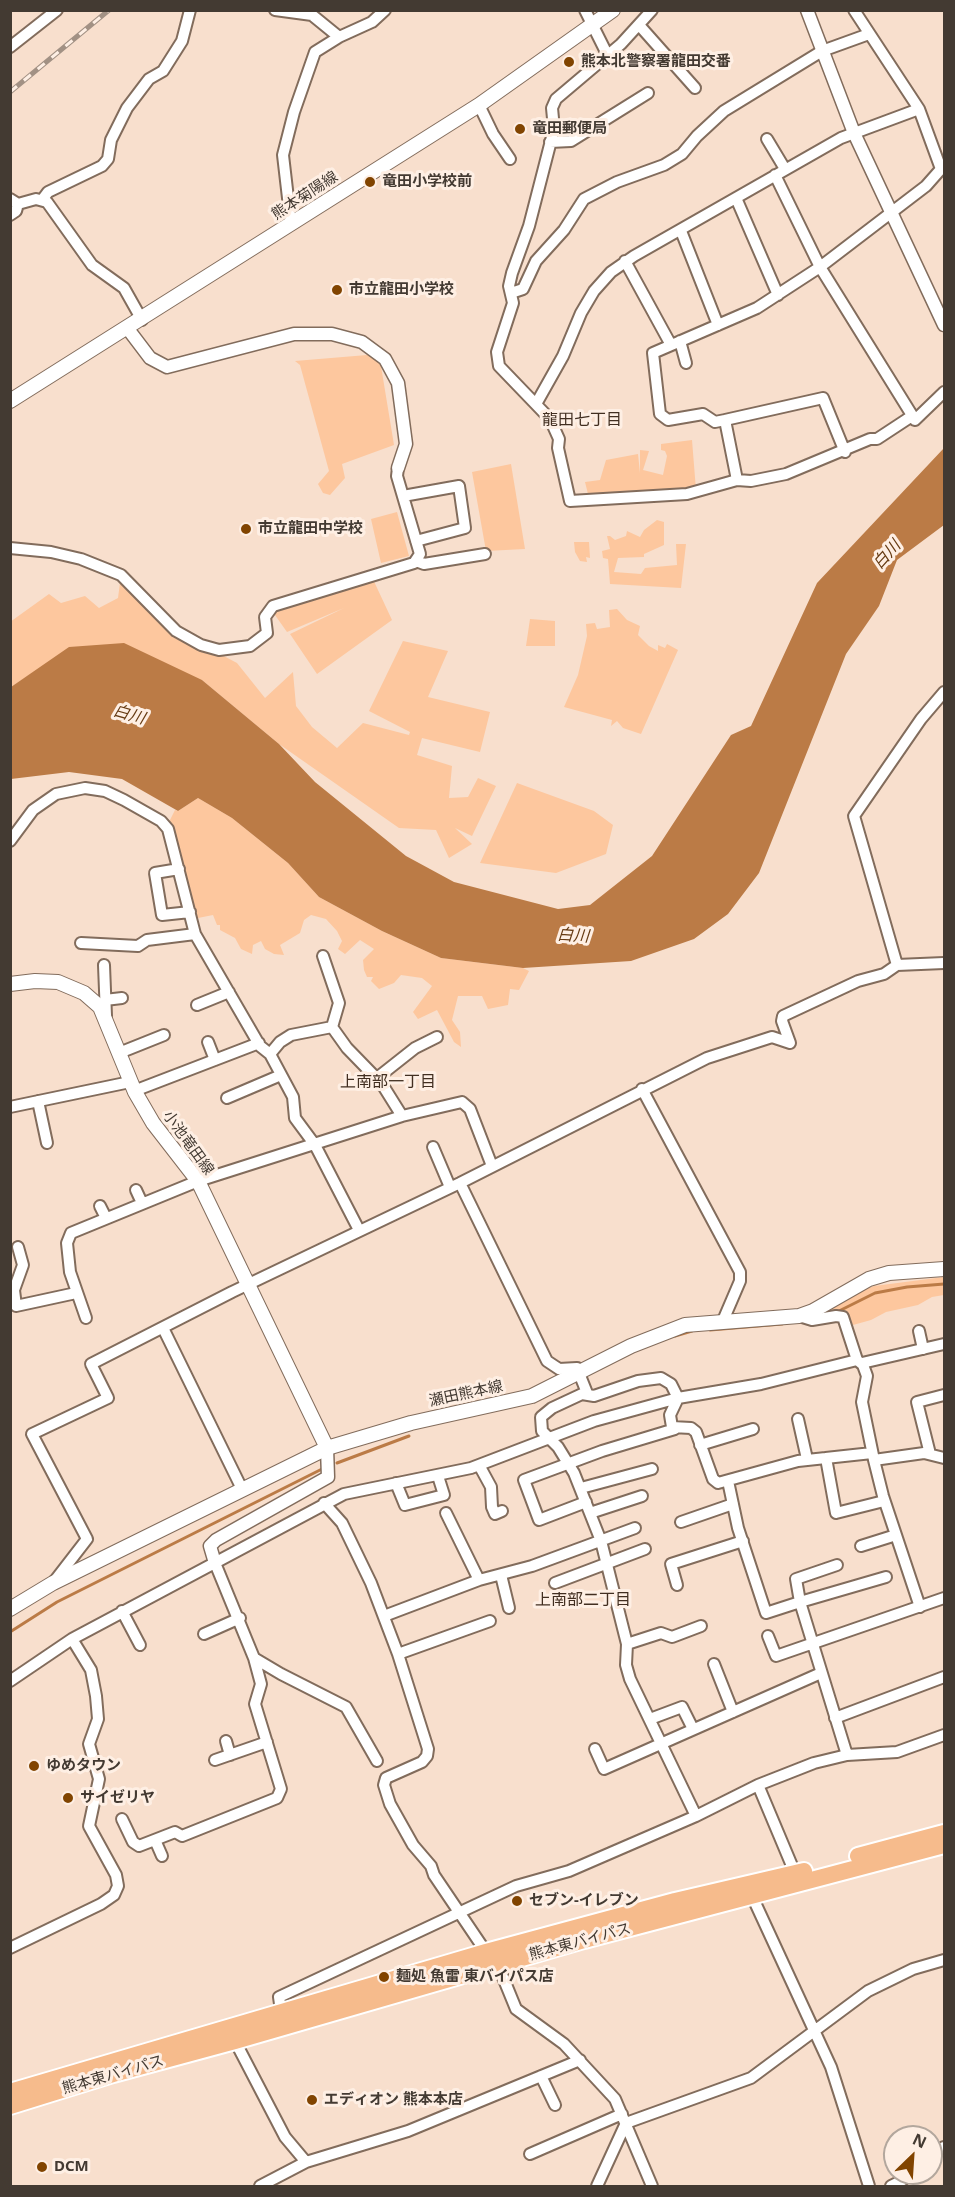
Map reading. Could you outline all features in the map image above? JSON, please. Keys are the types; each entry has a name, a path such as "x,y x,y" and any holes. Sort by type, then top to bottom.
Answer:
{"highway":[{"name":"熊本東バイパス","path":"10,2092 486,1952 675,1901 795,1873 945,1833"},
{"name":"熊本東バイパス","path":"10,2106 113,2074 498,1965 945,1845"}],"main road":[{"name":"熊本菊陽線","path":"10,401 142,321 479,105 613,10"},
{"name":"小池竜田線","path":"10,984 46,981 72,987 95,1002 106,1019 132,1086 153,1123 198,1181 327,1448"},
{"name":"瀬田熊本線","path":"10,1609 53,1583 327,1448 411,1423 531,1396 631,1346 685,1325 799,1316 879,1276 913,1270 945,1269"}],"street":[{"path":"10,46 57,10"},
{"path":"42,200 48,192 102,166 108,159 111,140 128,108 148,79 163,71 182,40 190,10"},
{"path":"275,10 312,15 339,37"},
{"path":"291,224 283,165 288,134 315,52 339,37 372,22 385,10"},
{"path":"585,10 591,27 608,56"},
{"path":"652,10 608,56 556,99 552,108 554,129 529,226 512,273 513,303 496,361 550,419 559,439 558,448 570,501 687,494 737,480 752,481 786,474 845,452 870,439 877,439 912,416"},
{"path":"807,10 854,133 945,325"},
{"path":"845,452 823,398 715,422 703,414 668,420 660,414 653,353 757,308 778,295 820,267 926,186 941,169 919,109 854,10"},
{"path":"639,25 695,88"},
{"path":"511,293 523,289 536,261 564,230 584,199 617,182 664,165 682,154 697,136 724,111 822,51 869,34"},
{"path":"550,142 572,141 648,93"},
{"path":"479,105 493,134 510,159"},
{"path":"536,405 594,291 611,272 625,261 681,231 780,172 854,133 919,109"},
{"path":"767,139 820,267 915,420 945,392"},
{"path":"736,198 778,295"},
{"path":"10,215 16,211 14,201 42,200 53,208 92,265 124,288 142,321"},
{"path":"681,231 718,325"},
{"path":"625,261 686,363"},
{"path":"128,329 150,358 167,367 294,334 332,334 362,342 385,358 398,383 406,444 398,468 420,554 416,561"},
{"path":"726,420 737,480"},
{"path":"404,496 459,486 465,528 416,541"},
{"path":"10,548 51,552 81,559 121,575 176,631 201,645 219,650 250,646 263,636 268,627 266,612 273,606 416,561 424,564 485,554"},
{"path":"897,965 854,816 921,719 945,692"},
{"path":"10,841 24,820 44,801 73,789 98,789 124,800 165,824 195,934 259,1043 270,1054 293,1097 295,1118 315,1145 359,1230"},
{"path":"179,869 155,873 162,915 190,912"},
{"path":"81,943 138,946 147,940 195,934"},
{"path":"323,956 339,1003 332,1027"},
{"path":"53,1583 87,1539 32,1434 108,1398 91,1364 707,1058 772,1036 790,1043 782,1021 783,1016 858,981 884,974 897,965 945,963"},
{"path":"104,965 106,1019"},
{"path":"197,1005 229,992"},
{"path":"105,1000 122,998"},
{"path":"270,1054 280,1042 291,1035 332,1027"},
{"path":"332,1027 350,1052 377,1077 402,1116"},
{"path":"119,1053 164,1035"},
{"path":"377,1077 415,1048 437,1037"},
{"path":"208,1042 215,1060"},
{"path":"10,1107 132,1086 215,1060 259,1043"},
{"path":"227,1098 281,1075"},
{"path":"642,1089 740,1272 740,1281 722,1323"},
{"path":"38,1101 46,1143"},
{"path":"86,1318 70,1272 68,1237 74,1231 198,1181 402,1116 438,1107 467,1104 492,1166"},
{"path":"433,1147 547,1361 559,1369 577,1368 587,1393"},
{"path":"136,1190 142,1203"},
{"path":"100,1206 106,1218"},
{"path":"18,1247 23,1264 14,1290 16,1306 76,1293"},
{"path":"799,1316 812,1320 843,1317 867,1376 862,1401 873,1456 884,1501 920,1607"},
{"path":"164,1328 242,1489"},
{"path":"919,1331 923,1349"},
{"path":"10,1681 72,1639 122,1611 344,1494 438,1476 479,1465 550,1440 594,1421 678,1398 761,1384 945,1344"},
{"path":"675,1429 670,1418 678,1398 671,1384 657,1377 594,1396 587,1393 572,1398 542,1415 541,1428 568,1462 581,1488 607,1564 614,1602 627,1644 627,1670 696,1816"},
{"path":"930,1454 917,1402 945,1395"},
{"path":"798,1419 807,1460"},
{"path":"586,1502 539,1520 524,1480 568,1462 675,1429 694,1429 713,1479 718,1482 807,1460 930,1454 945,1458"},
{"path":"700,1445 753,1429"},
{"path":"122,1819 136,1846 175,1832 183,1836 275,1800 281,1789 255,1704 261,1684 240,1618 215,1563 210,1546 216,1540 328,1477 327,1448"},
{"path":"826,1458 837,1517 884,1501"},
{"path":"479,1465 491,1488 491,1505 496,1514"},
{"path":"581,1488 652,1469"},
{"path":"396,1483 405,1505 444,1495 438,1476"},
{"path":"728,1481 743,1541 766,1613 886,1577"},
{"path":"590,1513 642,1496"},
{"path":"324,1503 342,1523 384,1616 428,1753 422,1762 387,1777 384,1783 385,1792 413,1845 431,1866 459,1913 486,1952 498,1965 516,2009 556,2037 611,2094 624,2119 652,2187"},
{"path":"681,1522 733,1504"},
{"path":"446,1513 479,1580"},
{"path":"384,1616 479,1580 501,1575 634,1528"},
{"path":"861,1546 896,1535"},
{"path":"677,1585 671,1564 743,1541"},
{"path":"555,1583 645,1549"},
{"path":"837,1565 796,1579 811,1643 847,1755"},
{"path":"501,1575 509,1608"},
{"path":"768,1635 776,1656 945,1598"},
{"path":"122,1611 141,1645"},
{"path":"204,1634 240,1618"},
{"path":"398,1654 489,1621"},
{"path":"627,1644 661,1633 672,1637 701,1626"},
{"path":"10,1948 101,1904 114,1895 118,1886 116,1875 89,1826 99,1779 89,1744 98,1719 96,1696 91,1670 72,1639"},
{"path":"254,1658 346,1707 378,1761"},
{"path":"714,1664 733,1712"},
{"path":"595,1749 604,1769 821,1673"},
{"path":"835,1718 945,1677"},
{"path":"650,1719 682,1707 693,1729"},
{"path":"281,2011 279,1997 521,1883 569,1870 696,1816 758,1785 814,1763 847,1755 902,1752 945,1736"},
{"path":"226,1741 230,1755"},
{"path":"215,1760 267,1742"},
{"path":"758,1785 795,1873"},
{"path":"155,1840 162,1856"},
{"path":"752,1896 774,1939 813,2033 831,2067 869,2187"},
{"path":"530,2154 624,2119 751,2078 868,1991 905,1973 945,1959"},
{"path":"236,2041 285,2137 306,2162"},
{"path":"260,2187 306,2162 408,2131 580,2060"},
{"path":"541,2076 555,2104"},
{"path":"597,2187 624,2119"}],"shaded area":[{"path":"379,354 394,445 342,464 345,478 330,495 323,493 318,484 329,471 300,365 295,361"},
{"path":"692,440 696,490 589,498 585,482 600,480 606,460 638,454 640,473 640,450 649,451 643,470 663,475 667,456 665,451 661,450 661,444"},
{"path":"511,464 525,549 486,551 472,472"},
{"path":"397,512 409,556 381,563 371,519"},
{"path":"657,520 664,522 664,545 644,554 644,557 618,558 614,572 641,574 645,568 677,565 676,544 686,544 681,588 610,584 608,559 603,558 602,551 610,549 607,536 615,540 626,536 627,531 640,537 644,530"},
{"path":"574,542 589,542 590,558 586,557 587,562 580,561 575,552"},
{"path":"121,575 176,631 237,663 265,698 293,672 296,706 312,727 337,748 363,723 409,735 410,732 369,711 403,641 448,651 428,697 490,712 480,752 422,738 417,755 452,766 449,798 468,797 478,778 496,786 472,836 455,828 472,844 449,858 436,830 399,828 279,744 202,680 34,672 11,687 10,622 49,594 61,603 85,596 99,608 118,598"},
{"path":"371,575 392,620 317,674 290,634 344,608 287,632 270,608"},
{"path":"617,609 627,620 640,626 638,635 649,646 658,651 658,645 665,648 667,644 678,650 641,734 623,728 617,721 611,726 612,720 564,707 578,675 587,636 586,624 595,623 597,629 610,627 609,610"},
{"path":"530,619 555,621 555,646 526,646"},
{"path":"517,783 594,811 613,825 606,854 556,873 480,863"},
{"path":"198,798 232,818 288,863 319,897 382,931 441,958 523,968 529,971 519,990 510,989 508,1005 488,1009 482,996 458,996 452,1020 460,1032 461,1047 454,1042 437,1010 418,1019 413,1012 432,986 422,978 401,975 394,983 379,989 371,981 373,977 367,977 364,970 363,960 374,949 360,940 345,954 338,949 342,941 337,931 326,919 311,915 304,920 300,933 280,945 284,955 274,954 265,949 261,941 253,945 252,954 241,949 235,938 220,930 220,925 217,925 213,915 193,919 169,822 175,810 178,811"},
{"path":"944,1277 944,1295 932,1297 918,1305 886,1312 871,1320 853,1325 846,1314 826,1313 857,1293 874,1286"}],"water":[{"name":"白川","path":"944,448 944,525 897,560 879,606 846,654 759,873 728,914 694,939 631,961 523,968 441,958 382,931 319,897 288,863 232,818 198,798 178,811 122,779 69,772 11,779 11,687 69,647 124,643 202,680 279,744 315,782 406,856 454,882 558,909 590,905 652,856 731,735 751,726 817,583"}],"waterway":[{"path":"837,1312 875,1293 907,1287 944,1284"},
{"path":"710,1330 782,1324"},
{"path":"675,1336 692,1331"},
{"path":"337,1463 409,1436"},
{"path":"10,1632 57,1602 322,1469"}],"railway":[{"path":"10,92 109,10"}],"place":[{"name":"熊本北警察署龍田交番","path":"569,62"},
{"name":"竜田郵便局","path":"520,129"},
{"name":"竜田小学校前","path":"370,182"},
{"name":"市立龍田小学校","path":"337,290"},
{"name":"市立龍田中学校","path":"246,529"},
{"name":"ゆめタウン","path":"34,1766"},
{"name":"サイゼリヤ","path":"68,1798"},
{"name":"セブン-イレブン","path":"517,1901"},
{"name":"麺処 魚雷 東バイパス店","path":"384,1977"},
{"name":"エディオン 熊本本店","path":"312,2100"},
{"name":"DCM","path":"42,2167"}],"district":[{"name":"龍田七丁目","path":"582,420"},
{"name":"上南部一丁目","path":"388,1082"},
{"name":"上南部二丁目","path":"583,1600"}]}
